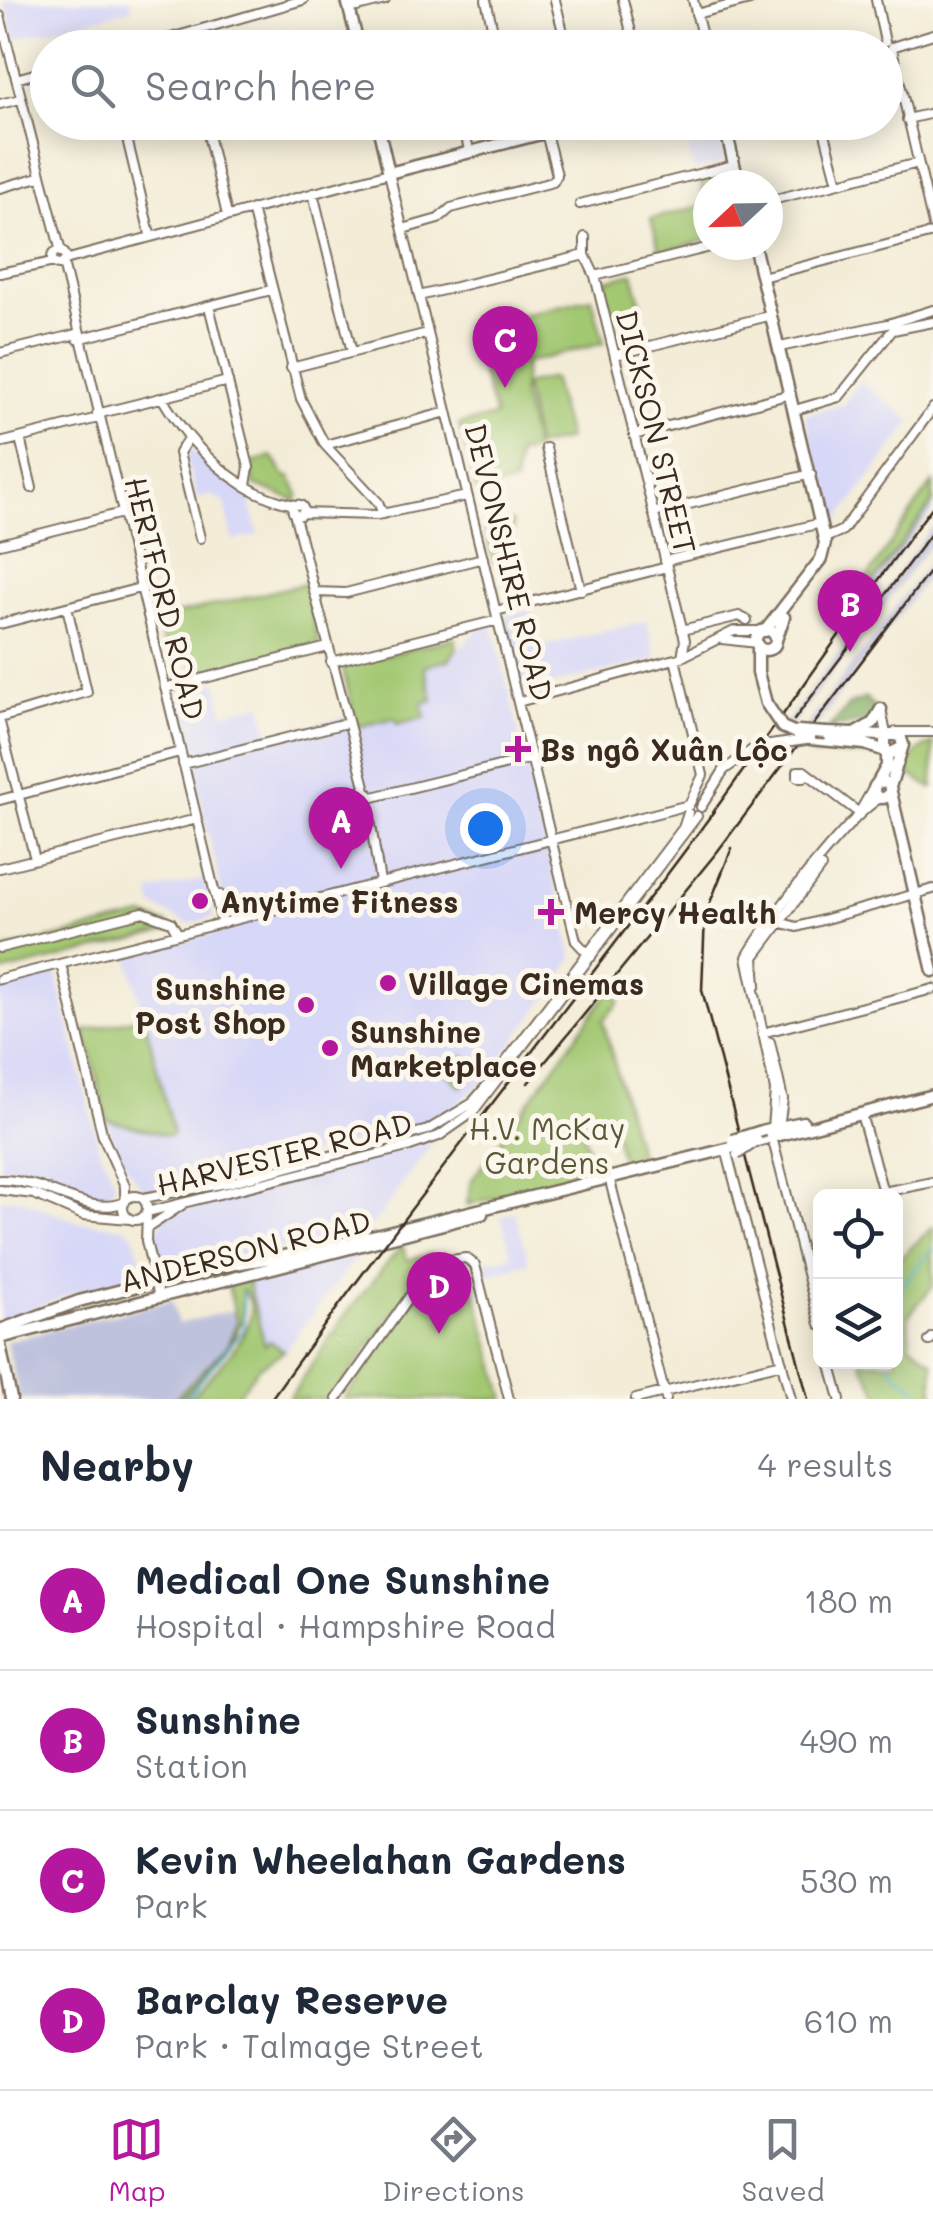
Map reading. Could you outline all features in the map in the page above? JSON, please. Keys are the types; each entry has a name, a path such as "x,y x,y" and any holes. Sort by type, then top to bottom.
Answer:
{"main road":[{"path":"348,5 354,30"},
{"name":"DEVONSHIRE ROAD","path":"381,140 390,173"},
{"path":"390,173 512,140"},
{"path":"728,140 735,170"},
{"path":"758,260 827,538 826,561 765,631 758,645 759,677 766,703 782,726 886,751 902,748"},
{"path":"759,677 782,621 801,589"},
{"path":"765,631 776,642"},
{"path":"758,645 766,650 776,642"},
{"path":"855,734 874,723 881,710"},
{"path":"782,726 819,737 890,733"},
{"path":"890,733 902,748"},
{"path":"890,733 887,766 876,784 875,794 898,823"},
{"path":"881,798 890,787 902,748"},
{"path":"876,784 890,787"},
{"path":"890,787 933,971"},
{"name":"ANDERSON ROAD","path":"0,1330 70,1304 156,1281 302,1253 500,1205 933,1091"},
{"name":"ANDERSON ROAD","path":"769,1134 794,1124 860,1111"},
{"name":"ANDERSON ROAD","path":"0,1341 464,1220 500,1205"},
{"path":"0,1341 11,1399"},
{"path":"0,1365 11,1399"}],"street":[{"path":"193,30 302,0"},
{"path":"348,5 385,0"},
{"path":"486,0 491,30"},
{"path":"555,0 562,30"},
{"path":"622,0 630,30"},
{"path":"693,0 700,30"},
{"path":"696,14 750,0"},
{"path":"876,0 883,30"},
{"name":"HERTFORD ROAD","path":"0,16 30,138"},
{"path":"903,42 933,34"},
{"path":"16,79 30,75"},
{"path":"0,104 20,99"},
{"path":"762,277 933,229 929,190 903,107"},
{"path":"906,120 933,113"},
{"name":"HERTFORD ROAD","path":"30,140 222,923"},
{"path":"126,140 150,234"},
{"path":"209,140 227,214"},
{"path":"467,140 470,153"},
{"path":"403,229 438,219 451,208 553,182 557,174 547,140"},
{"path":"827,140 838,184"},
{"path":"783,198 918,164"},
{"path":"580,204 734,165"},
{"path":"0,273 390,173"},
{"name":"DEVONSHIRE ROAD","path":"390,173 576,940 588,955"},
{"path":"0,188 40,178"},
{"path":"313,193 352,352"},
{"path":"252,208 291,368 325,444 372,497 380,515"},
{"name":"DICKSON STREET","path":"585,237 585,255 595,276 684,635 679,658 703,774 692,810"},
{"path":"595,276 693,251"},
{"path":"419,296 585,255"},
{"path":"0,353 272,290"},
{"path":"209,306 250,467 246,485"},
{"path":"795,410 835,399 886,329 933,310"},
{"path":"615,355 772,315"},
{"path":"780,348 933,322"},
{"path":"291,368 428,333"},
{"path":"0,443 228,381"},
{"path":"634,435 792,394"},
{"path":"162,398 189,437 246,485 298,513 380,515 468,496"},
{"path":"827,538 843,530 933,408"},
{"path":"325,444 447,412"},
{"path":"189,437 179,453 200,538"},
{"path":"20,438 32,488"},
{"path":"546,448 581,590"},
{"path":"654,514 811,474"},
{"path":"0,544 122,513"},
{"path":"298,513 383,881"},
{"path":"331,662 822,518"},
{"path":"314,592 346,593 483,558"},
{"path":"0,624 140,588"},
{"path":"36,859 0,720 87,692 68,607"},
{"path":"699,651 684,635 738,616 747,620"},
{"path":"518,702 679,658 740,630 765,631"},
{"path":"722,638 758,645"},
{"path":"165,688 328,647"},
{"path":"881,710 890,733 931,732"},
{"path":"183,764 346,723"},
{"path":"902,748 931,732"},
{"path":"0,980 402,878 692,810 734,760 756,747 819,737"},
{"path":"0,800 180,752"},
{"path":"363,796 532,758"},
{"path":"802,775 857,815"},
{"path":"813,1298 769,1134 776,1097 752,962 783,912 876,784"},
{"path":"857,815 881,798"},
{"name":"HARVESTER ROAD","path":"0,1180 40,1183 98,1207 232,1182 444,1122 479,1096 683,828 692,810"},
{"path":"0,868 197,818"},
{"path":"211,878 226,910 246,918"},
{"path":"338,895 402,878"},
{"path":"783,912 810,922 933,889"},
{"path":"0,948 142,912 171,922 178,934"},
{"name":"HARVESTER ROAD","path":"0,1190 34,1194 82,1215 140,1219 147,1212 407,1147 447,1130 488,1096 588,955"},
{"path":"61,964 103,1137 118,1172 130,1219 146,1240"},
{"path":"764,1032 933,989"},
{"path":"764,1032 794,1124"},
{"path":"769,1134 782,1094"},
{"path":"860,1111 883,1189"},
{"path":"731,1146 731,1167 791,1399"},
{"path":"118,1172 142,1197 147,1212 146,1240 160,1297"},
{"path":"609,1177 665,1395"},
{"path":"903,1190 933,1182"},
{"path":"147,1229 159,1216 186,1203"},
{"path":"337,1399 434,1262 470,1258 510,1399"},
{"path":"636,1399 665,1395 781,1361"},
{"path":"832,1369 840,1399"}],"shaded area":[{"path":"4,0 130,0 132,9 49,30 30,30 30,35 14,39"},
{"path":"686,140 719,140 725,162 693,170"},
{"path":"860,381 912,421 833,527 805,414 842,405"},
{"path":"189,449 249,496 258,535 233,541 225,503 213,495 197,499 184,450"},
{"path":"933,502 933,510 841,633 837,629"},
{"path":"933,526 933,541 779,741 776,737"},
{"path":"933,557 933,569 795,754 789,749"},
{"path":"530,610 539,647 647,621 656,659 524,691 505,616"},
{"path":"491,617 573,958 559,981 483,1082 438,1119 243,1173 159,1192 142,1188 116,1151 107,1120 167,1136 173,1133 128,955 240,928 225,905 175,692 217,682 224,713 262,704 270,736 354,715 357,727 395,718 398,724 425,717 422,703 433,699 424,666 449,660"},
{"path":"204,879 214,917 188,924 153,906 150,892"},
{"path":"56,974 100,1151 115,1182 111,1194 104,1198 83,1196 36,1175 0,1172 0,988"},
{"path":"434,1140 373,1225 310,1243 172,1268 162,1262 155,1233 166,1215"},
{"path":"0,1199 21,1199 78,1222 125,1227 134,1235 142,1266 136,1277 67,1295 0,1322"},
{"path":"515,1212 529,1263 484,1275 481,1262 512,1256 501,1216"},
{"path":"360,1252 284,1351 271,1341 266,1346 247,1280"},
{"path":"172,1300 178,1324 234,1310 237,1323 227,1346 175,1399 20,1399 6,1341"}],"green space":[{"path":"693,208 693,244 660,252 651,219"},
{"path":"633,273 642,307 608,316 600,282"},
{"path":"592,298 604,343 525,363 522,396 535,450 517,454 515,483 476,492 459,425 495,416 468,328"},
{"path":"552,378 568,439 536,447 524,385"},
{"path":"272,456 285,477 290,477 299,494 296,501 254,485 252,463"},
{"path":"933,483 933,502 837,629 834,627 907,519"},
{"path":"512,522 513,550 502,553 503,560 493,562 485,529"},
{"path":"304,584 319,643 195,674 187,640 164,646 157,619"},
{"path":"454,638 457,648 449,660 424,666 433,700 422,703 426,717 397,724 395,718 357,727 342,666"},
{"path":"866,698 876,709 872,721 829,729 850,704"},
{"path":"933,743 931,788 904,770 918,751"},
{"path":"816,744 865,748 879,755 812,754"},
{"path":"143,916 168,924 170,931 0,973 0,951"},
{"name":"H.V. McKay Gardens","path":"610,990 620,1001 603,1021 640,1159 623,1164 610,1117 581,1125 594,1172 467,1205 471,1181"},
{"path":"144,1016 173,1133 169,1136 107,1120 85,1031"},
{"path":"463,1056 478,1067 461,1087 447,1073"},
{"path":"933,1227 933,1286 908,1316 910,1344 933,1362 933,1399 882,1399 865,1369 903,1369 903,1255"},
{"path":"402,1245 407,1260 431,1254 433,1259 331,1399 289,1399 344,1317"},
{"path":"445,1263 469,1269 505,1399 344,1399 438,1266"},
{"path":"247,1280 265,1345 270,1341 284,1351 258,1368 234,1399 189,1399 245,1332 250,1302 242,1290 242,1320 230,1346 181,1399 175,1399 227,1346 237,1323 228,1286"}],"waterway":[{"path":"903,1284 933,1248"},
{"path":"185,1399 244,1329 243,1293"},
{"path":"893,1369 931,1399"}],"railway":[{"path":"271,1399 681,856 933,506"},
{"path":"855,635 933,531"},
{"path":"528,1083 717,852 933,567"},
{"path":"794,720 863,628"},
{"path":"732,848 705,915 702,990 808,1399"}],"place":[{"name":"Kevin Wheelahan Gardens","path":"505,388"},
{"name":"Sunshine","path":"850,652"},
{"name":"Bs ngô Xuân Lộc","path":"518,749"},
{"name":"Medical One Sunshine","path":"341,869"},
{"name":"Anytime Fitness","path":"200,901"},
{"name":"Mercy Health","path":"551,912"},
{"name":"Village Cinemas","path":"388,983"},
{"name":"Sunshine Post Shop","path":"306,1005"},
{"name":"Sunshine Marketplace","path":"330,1048"},
{"name":"Barclay Reserve","path":"439,1334"}]}
